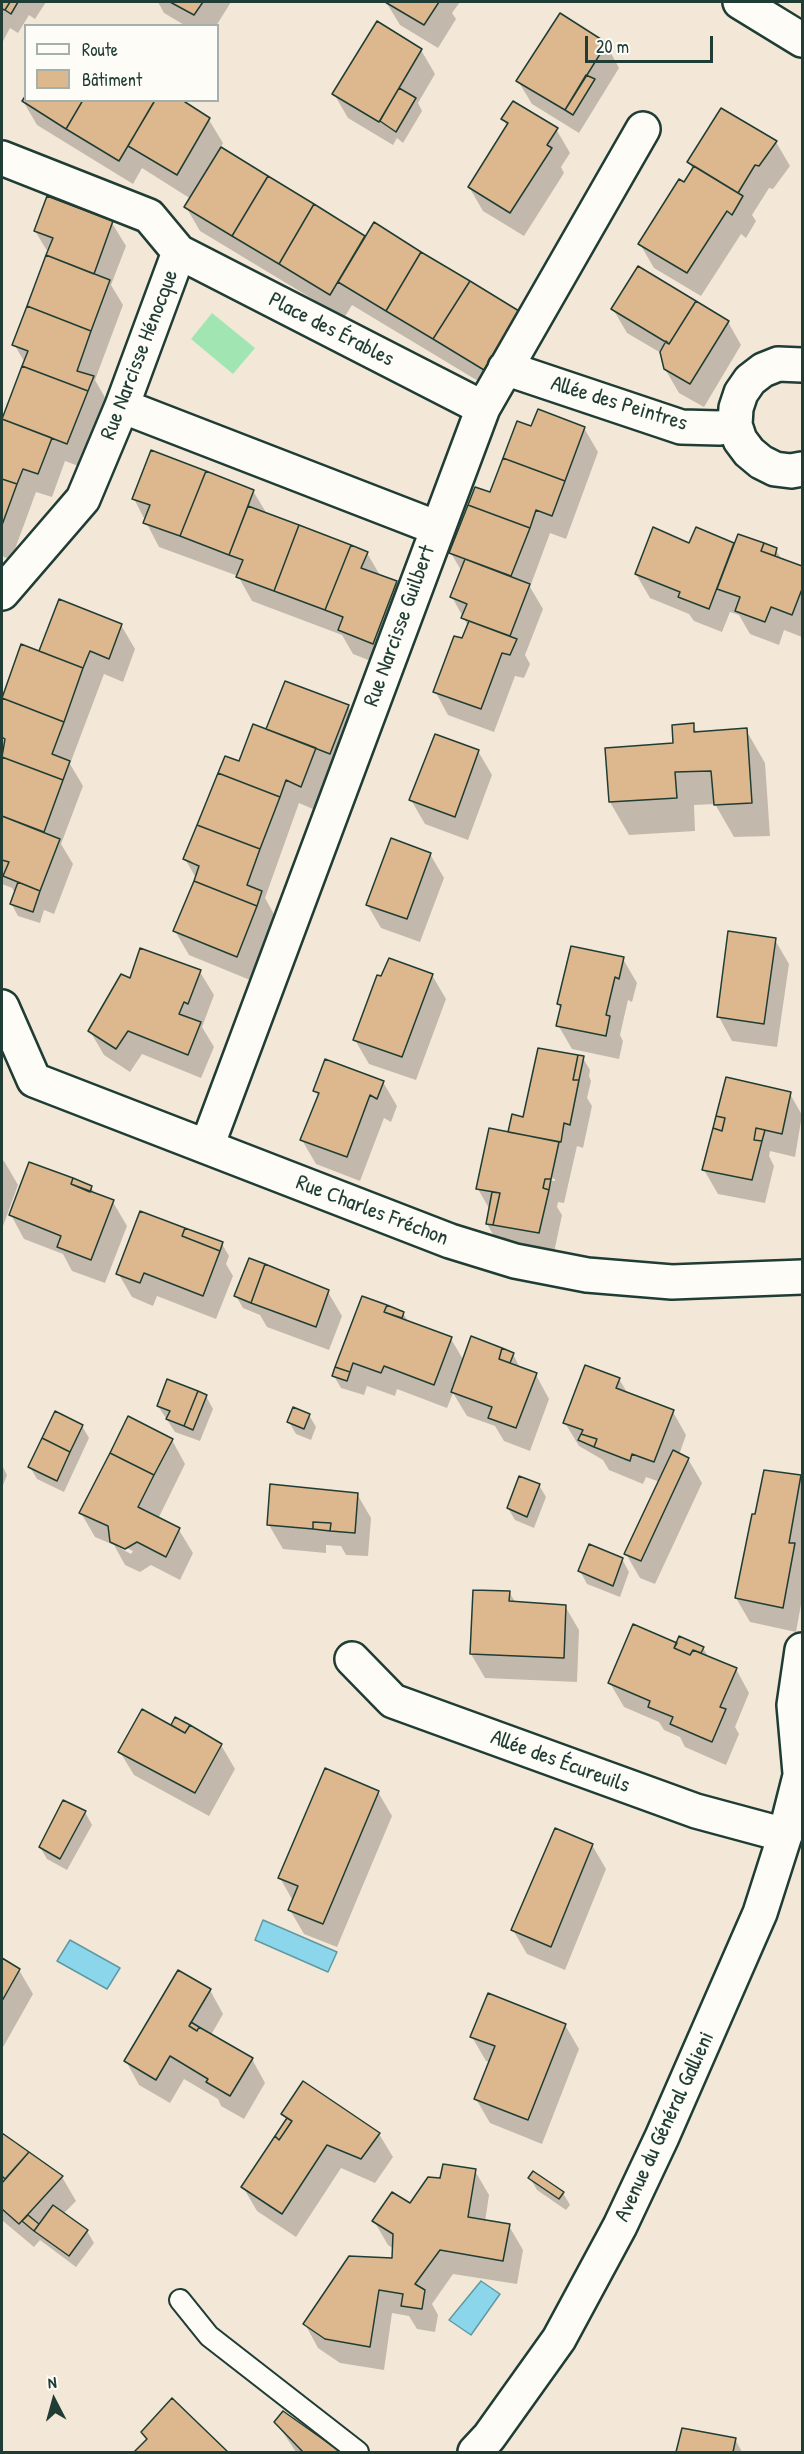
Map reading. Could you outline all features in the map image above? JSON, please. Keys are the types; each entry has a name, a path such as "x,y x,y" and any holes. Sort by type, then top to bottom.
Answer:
{"street":[{"path":"740,2 802,40"},
{"name":"Rue Narcisse Guilbert","path":"207,1146 483,408 643,129"},
{"name":"Rue Narcisse Hénocque","path":"2,158 149,216 178,252 122,406 83,499 2,593"},
{"name":"Place des Érables","path":"178,252 483,408"},
{"path":"802,365 778,364 763,370 750,380 738,400 735,425 740,440 761,462 776,469 791,471 802,469"},
{"name":"Allée des Peintres","path":"505,368 681,427 719,428 735,425"},
{"path":"122,406 437,528"},
{"name":"Rue Charles Fréchon","path":"2,1007 34,1080 450,1241 514,1261 587,1275 672,1282 802,1277"},
{"name":"Avenue du Général Gallieni","path":"475,2452 489,2437 559,2339 620,2226 662,2137 760,1913 785,1835 801,1771 794,1705 802,1650"},
{"name":"Allée des Écureuils","path":"352,1659 393,1701 696,1811 785,1835"}],"lane":[{"path":"180,2300 209,2336 358,2452"}],"green space":[{"path":"212,313 255,348 233,374 191,339"}],"water":[{"path":"263,1920 337,1952 328,1972 255,1940"},
{"path":"70,1940 120,1968 107,1989 57,1961"},
{"path":"481,2281 500,2294 471,2335 449,2320"}],"building":[{"path":"2,2 10,2 5,10 2,9"},
{"path":"10,2 18,2 11,14 5,10"},
{"path":"170,2 203,2 194,15"},
{"path":"385,2 439,2 424,25"},
{"path":"560,13 607,43 565,110 516,81"},
{"path":"377,21 422,49 379,122 332,94"},
{"path":"586,75 595,79 573,115 565,110"},
{"path":"399,88 416,98 396,132 380,121"},
{"path":"24,98 24,102 82,102 66,129 22,101"},
{"path":"513,101 558,128 547,145 552,148 510,213 468,187 508,123 501,119"},
{"path":"82,102 154,102 119,161 66,129"},
{"path":"154,102 185,102 210,118 177,175 128,146"},
{"path":"721,108 777,141 759,166 755,165 738,193 687,162"},
{"path":"221,147 268,176 232,236 184,207"},
{"path":"694,166 743,196 732,215 727,211 687,273 638,244 679,179 684,182"},
{"path":"268,176 314,204 279,264 232,236"},
{"path":"47,196 113,221 94,274 46,255 53,238 34,231"},
{"path":"314,204 365,236 330,295 279,264"},
{"path":"374,222 421,252 386,311 338,282"},
{"path":"421,252 470,281 433,339 386,311"},
{"path":"46,255 110,280 91,331 27,306"},
{"path":"638,266 696,301 669,344 611,309"},
{"path":"470,281 519,311 484,370 433,339"},
{"path":"696,301 729,321 690,384 664,369 660,352 666,341 669,344"},
{"path":"27,306 91,331 77,371 94,376 88,391 22,366 28,351 12,345"},
{"path":"22,366 88,391 67,444 2,419"},
{"path":"538,409 585,427 565,481 503,458 517,421 531,426"},
{"path":"2,419 52,438 38,474 23,469 17,484 2,479"},
{"path":"151,450 206,471 180,536 143,523 150,505 132,499"},
{"path":"503,458 565,481 552,516 536,510 530,528 468,505 475,487 490,492"},
{"path":"206,471 254,490 229,555 180,536"},
{"path":"2,479 17,484 2,525"},
{"path":"468,505 530,528 511,576 449,553"},
{"path":"248,506 299,525 274,591 236,577 243,560 229,555"},
{"path":"299,525 351,545 325,610 274,591"},
{"path":"653,527 689,543 696,527 734,543 709,609 678,597 680,592 635,574"},
{"path":"738,534 764,543 761,551 802,566 802,589 792,615 771,607 765,622 735,611 740,597 717,589"},
{"path":"764,543 777,548 775,556 761,551"},
{"path":"351,545 368,552 361,568 397,581 373,644 338,630 343,617 325,610"},
{"path":"465,559 530,584 510,636 461,618 467,604 450,597"},
{"path":"59,599 122,624 109,659 90,651 83,668 39,651"},
{"path":"469,621 517,639 510,655 502,653 481,709 433,692 454,636 462,638"},
{"path":"21,644 83,668 64,722 2,698"},
{"path":"285,681 349,705 330,754 266,729"},
{"path":"2,698 64,722 52,754 70,761 63,780 2,757 5,739 2,737"},
{"path":"694,723 694,732 747,728 752,803 714,805 711,771 675,772 677,798 609,802 605,748 673,743 672,725"},
{"path":"253,724 316,748 301,787 286,780 280,797 218,773 225,756 239,761"},
{"path":"435,734 479,750 455,817 409,800"},
{"path":"2,757 63,780 44,832 2,816"},
{"path":"218,773 280,797 260,849 197,825"},
{"path":"2,816 60,839 40,891 3,876 9,862 2,860"},
{"path":"197,825 260,849 247,885 262,891 257,906 194,881 199,866 183,859"},
{"path":"391,838 431,853 407,919 366,905"},
{"path":"2,860 9,862 3,876 2,875"},
{"path":"194,881 257,906 237,957 173,931"},
{"path":"18,882 40,891 33,912 10,904"},
{"path":"728,931 776,938 764,1024 717,1017"},
{"path":"571,946 624,957 619,979 615,977 606,1015 610,1016 606,1036 556,1026 561,1005 557,1004"},
{"path":"140,948 201,970 188,1004 184,1002 179,1014 201,1022 188,1055 128,1031 116,1049 88,1031 121,974 130,978"},
{"path":"389,958 433,974 402,1057 353,1040 377,975 381,976"},
{"path":"538,1048 578,1055 573,1080 579,1080 570,1125 564,1123 561,1142 508,1132 512,1114 523,1117"},
{"path":"578,1055 584,1056 579,1080 573,1080"},
{"path":"325,1059 384,1081 377,1099 370,1095 347,1157 300,1140 319,1093 313,1091"},
{"path":"726,1077 791,1092 782,1134 756,1128 754,1140 762,1141 752,1180 702,1170 713,1128 722,1131 725,1118 716,1116"},
{"path":"716,1116 725,1118 722,1131 713,1128"},
{"path":"489,1128 559,1142 551,1179 545,1179 543,1188 549,1190 539,1233 493,1225 500,1193 476,1189"},
{"path":"756,1128 765,1130 762,1141 754,1140"},
{"path":"29,1162 73,1178 71,1184 114,1200 91,1260 57,1247 61,1236 9,1215"},
{"path":"73,1178 92,1186 90,1192 71,1184"},
{"path":"545,1179 551,1179 549,1190 543,1188"},
{"path":"492,1192 500,1193 493,1225 486,1224"},
{"path":"140,1211 185,1228 182,1236 220,1251 203,1296 144,1273 140,1283 116,1274"},
{"path":"185,1228 223,1242 220,1251 182,1236"},
{"path":"249,1258 265,1264 251,1303 234,1296"},
{"path":"265,1264 329,1290 316,1327 251,1303"},
{"path":"362,1296 387,1305 384,1312 452,1337 434,1385 384,1366 381,1373 353,1363 350,1372 335,1367"},
{"path":"387,1305 404,1312 402,1318 384,1312"},
{"path":"471,1336 502,1348 499,1359 537,1373 516,1428 488,1418 492,1407 451,1392"},
{"path":"502,1348 514,1353 510,1363 499,1359"},
{"path":"585,1365 620,1378 616,1388 674,1410 654,1462 632,1454 630,1461 594,1447 597,1439 581,1434 583,1430 563,1423"},
{"path":"335,1367 350,1372 347,1381 332,1376"},
{"path":"167,1379 198,1391 184,1426 166,1419 170,1411 157,1406"},
{"path":"198,1391 207,1395 193,1430 184,1426"},
{"path":"293,1407 310,1414 304,1429 287,1422"},
{"path":"55,1411 83,1425 70,1452 42,1438"},
{"path":"128,1416 173,1439 154,1475 110,1453"},
{"path":"581,1434 597,1439 594,1447 578,1440"},
{"path":"42,1438 70,1452 57,1481 28,1467"},
{"path":"673,1450 689,1458 641,1561 624,1554"},
{"path":"110,1453 154,1475 138,1507 180,1528 166,1557 137,1542 125,1549 110,1542 108,1526 79,1513"},
{"path":"764,1470 801,1475 789,1543 795,1543 783,1608 735,1598 752,1514 755,1514"},
{"path":"519,1476 540,1484 527,1517 507,1508"},
{"path":"270,1484 358,1493 355,1533 330,1531 331,1523 313,1522 313,1529 267,1525"},
{"path":"313,1522 331,1523 330,1531 313,1529"},
{"path":"589,1544 623,1558 613,1586 578,1571"},
{"path":"473,1590 510,1591 509,1601 566,1605 564,1658 470,1654"},
{"path":"633,1624 677,1643 674,1648 690,1655 693,1650 737,1668 720,1707 726,1709 712,1742 670,1724 673,1717 648,1707 650,1701 608,1683"},
{"path":"679,1636 704,1647 701,1653 693,1650 690,1655 674,1648"},
{"path":"142,1709 185,1733 190,1725 222,1744 195,1793 118,1752"},
{"path":"175,1717 190,1725 185,1733 171,1725"},
{"path":"325,1768 379,1791 323,1924 288,1910 298,1886 278,1878"},
{"path":"63,1800 86,1811 60,1859 39,1847"},
{"path":"555,1828 593,1844 551,1947 511,1930"},
{"path":"2,1958 20,1969 2,2001"},
{"path":"178,1970 211,1989 189,2026 197,2031 199,2027 253,2058 230,2096 206,2082 208,2079 170,2056 156,2080 124,2061"},
{"path":"488,1993 566,2024 528,2120 474,2099 495,2046 470,2037"},
{"path":"191,2022 199,2027 197,2031 189,2026"},
{"path":"303,2081 380,2133 361,2159 327,2145 282,2214 241,2187 275,2136 279,2140 292,2121 281,2114"},
{"path":"287,2118 292,2121 279,2140 275,2136"},
{"path":"2,2133 29,2152 5,2179 2,2176"},
{"path":"29,2152 63,2176 19,2224 2,2209 2,2183"},
{"path":"443,2164 476,2169 468,2217 510,2224 503,2261 440,2250 415,2284 425,2290 422,2309 401,2306 403,2294 379,2290 370,2347 325,2339 303,2324 349,2256 392,2258 393,2234 372,2221 392,2192 410,2203 428,2177 440,2178"},
{"path":"533,2171 564,2192 559,2199 528,2178"},
{"path":"53,2205 88,2230 69,2256 34,2231"},
{"path":"28,2215 39,2224 34,2231 22,2221"},
{"path":"172,2398 228,2452 134,2452 147,2439 141,2432"},
{"path":"283,2411 341,2452 303,2452 274,2422"},
{"path":"682,2428 736,2438 733,2452 676,2452"}]}
